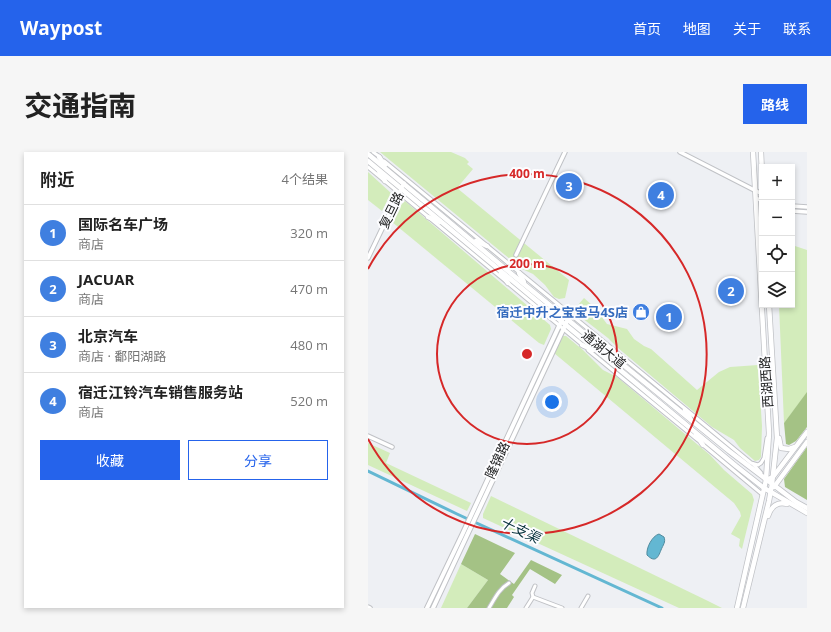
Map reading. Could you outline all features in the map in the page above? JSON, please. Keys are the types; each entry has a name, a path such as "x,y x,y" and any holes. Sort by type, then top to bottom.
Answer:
{"main road":[{"name":"西湖西路","path":"737,608 766,480 769,433 753,152"},
{"path":"761,152 762,164"},
{"name":"通湖大道","path":"368,154 526,285 567,315 692,421 766,480 796,502 807,508"},
{"path":"379,157 390,171"},
{"name":"通湖大道","path":"368,161 400,191 444,224 496,267 562,325 600,354 764,488 807,513"},
{"path":"377,168 385,182"},
{"path":"428,217 444,224"},
{"path":"471,239 487,246"},
{"path":"496,267 508,283"},
{"path":"519,273 526,285"},
{"name":"西湖西路","path":"743,608 773,485 776,428 769,308"},
{"name":"隆锦路","path":"433,608 477,507 567,315"},
{"path":"582,345 600,354"},
{"path":"685,410 692,421"},
{"path":"776,428 781,448 789,449 795,447"},
{"path":"692,429 703,444"},
{"path":"766,480 773,477 807,432"},
{"path":"773,485 807,442"},
{"path":"756,556 771,509 781,503 794,506"},
{"name":"隆锦路","path":"427,608 464,536"}],"street":[{"path":"373,152 487,246 567,315 757,468 766,480"},
{"path":"515,254 563,152"},
{"path":"680,152 759,192"},
{"path":"368,167 385,182 400,191 428,217 562,325 582,345 762,494"},
{"name":"复旦路","path":"368,258 404,183"},
{"path":"756,198 760,200"},
{"path":"795,206 807,207"},
{"path":"795,211 807,212"},
{"path":"751,463 758,465 762,461 769,433"},
{"path":"368,436 392,448"},
{"path":"489,608 499,592 509,583"},
{"path":"526,608 533,597 532,593 535,586"},
{"path":"581,608 588,596"},
{"path":"533,597 562,608"}],"green space":[{"path":"380,152 451,152 465,158 469,162 467,164 473,169 457,188 569,280 565,298 559,299 554,297 545,285 533,274 522,269"},
{"path":"368,172 391,193 382,211 368,200"},
{"path":"405,201 550,325 551,329 544,345 539,343 392,222 398,208"},
{"path":"795,246 807,250 807,393 784,423 779,308 795,308"},
{"path":"584,298 602,314 601,316 607,324 627,329 634,339 651,349 697,390 719,372 730,367 758,365 762,426 761,457 759,460 755,461 740,448 734,440 712,427 608,338 573,311"},
{"path":"563,336 566,336 583,350 603,370 617,377 710,455 724,470 752,494 754,500 742,549 739,546 740,539 731,534 741,516 734,503 554,353"},
{"path":"807,392 807,427 796,441 789,445 786,444 784,423"},
{"path":"368,443 390,453 386,463 471,503 467,511 368,465"},
{"path":"807,447 807,500 785,487 784,479"},
{"path":"491,496 722,608 679,608 483,518 483,514"},
{"path":"475,534 515,553 500,574 514,584 531,560 562,575 555,584 530,569 512,595 514,597 507,608 467,608 488,580 461,564"},
{"path":"461,564 488,580 467,608 441,608"}],"water":[{"path":"659,534 665,539 660,553 656,558 652,559 647,555 647,549 656,535"}],"waterway":[{"name":"十支渠","path":"368,471 457,514 662,608"}],"place":[{"name":"北京汽车","path":"569,186"},
{"name":"宿迁江铃汽车销售服务站","path":"661,195"},
{"name":"JACUAR","path":"731,291"},
{"name":"宿迁中升之宝宝马4S店","path":"641,312"},
{"name":"国际名车广场","path":"669,317"}]}
